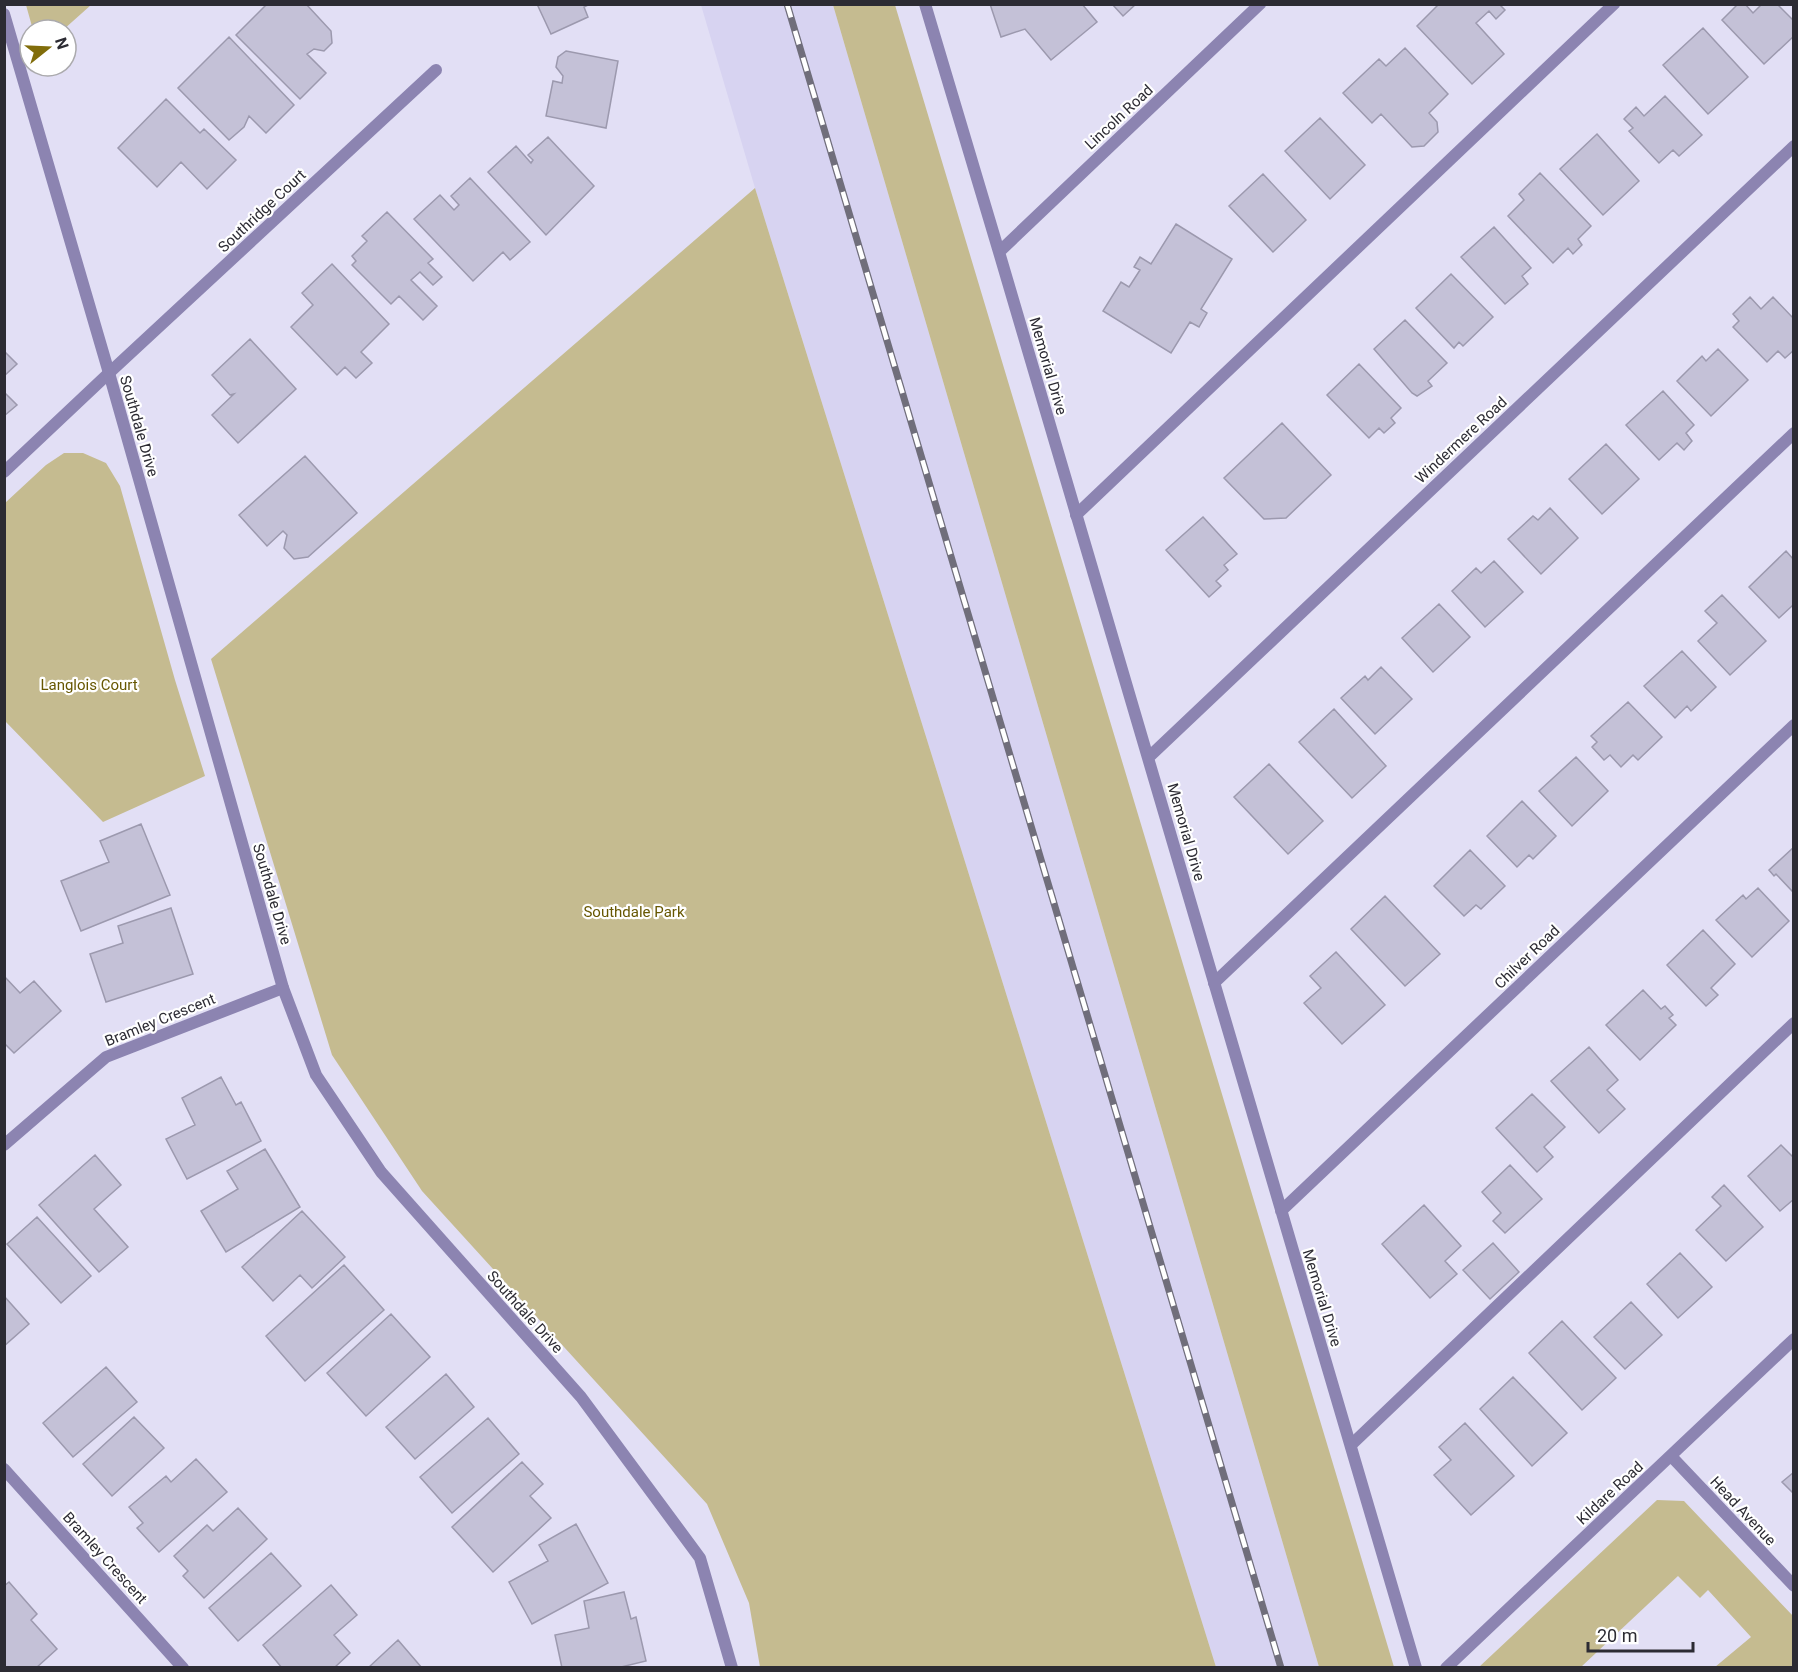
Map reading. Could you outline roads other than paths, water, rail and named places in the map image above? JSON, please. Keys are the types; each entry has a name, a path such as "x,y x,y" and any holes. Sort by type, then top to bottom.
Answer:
{"street":[{"name":"Memorial Drive","path":"925,4 1416,1668"},
{"name":"Lincoln Road","path":"999,252 1260,4"},
{"path":"1076,515 1614,4"},
{"name":"Southdale Drive","path":"4,14 109,373 283,987 316,1075 381,1172 581,1397 700,1558 732,1668"},
{"name":"Southridge Court","path":"4,472 436,70"},
{"name":"Windermere Road","path":"1149,757 1794,146"},
{"path":"1214,983 1794,433"},
{"name":"Chilver Road","path":"1281,1212 1794,724"},
{"name":"Bramley Crescent","path":"4,1145 106,1057 283,987"},
{"path":"1351,1445 1794,1023"},
{"name":"Kildare Road","path":"1446,1668 1794,1339"},
{"name":"Head Avenue","path":"1671,1456 1794,1586"},
{"name":"Bramley Crescent","path":"4,1469 183,1668"}],"railway":[{"path":"787,4 1281,1668"}],"park label":[{"name":"Langlois Court","path":"89,685"},
{"name":"Southdale Park","path":"634,912"}]}
